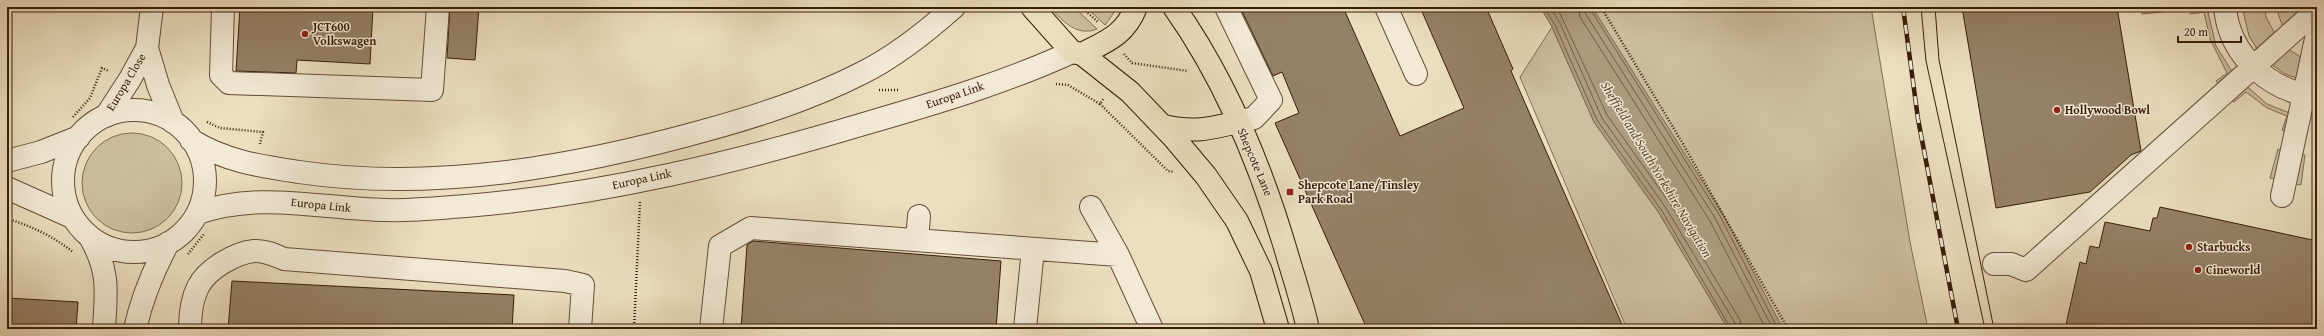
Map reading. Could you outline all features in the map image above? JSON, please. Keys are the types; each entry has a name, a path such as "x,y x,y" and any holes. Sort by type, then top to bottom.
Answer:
{"highway":[{"path":"1032,7 1077,53 1130,92 1164,126 1206,176 1240,228 1261,271 1277,327 1306,323"},
{"path":"1077,53 1120,33 1127,26 1136,7"},
{"name":"Shepcote Lane","path":"1174,7 1207,61 1238,122 1272,201 1306,323"},
{"path":"1164,126 1185,131 1210,129 1238,122"}],"street":[{"name":"Europa Close","path":"106,116 130,80 147,48 152,7"},
{"path":"223,7 221,75 229,83 432,90 438,7"},
{"path":"191,140 211,152 233,160 266,167 335,177 391,179 466,176 502,174 554,165 665,141 788,105 840,84 893,56 954,7"},
{"path":"1226,7 1271,100 1254,118 1238,122"},
{"path":"1386,7 1416,74"},
{"path":"2225,7 2229,28 2235,42 2253,67 2274,84 2310,96"},
{"path":"1994,264 2011,264 2026,270 2317,10"},
{"path":"2282,196 2310,96 2317,34"},
{"name":"Europa Close","path":"147,48 158,85 173,122"},
{"name":"Europa Link","path":"198,212 224,205 251,201 286,201 385,210 424,209 528,198 637,182 797,144 886,118 1077,53"},
{"path":"7,161 42,152 74,129 91,125 106,116 123,111 140,111 157,114 173,122 191,140 198,151 205,175 202,201 198,212 185,230 168,243 149,250 129,252 103,246 91,239"},
{"path":"74,129 71,149 63,176 65,197 72,217 91,239 99,254 105,277 107,297 104,329"},
{"path":"7,188 72,217"},
{"path":"1091,207 1118,255 1152,329"},
{"path":"917,240 919,216"},
{"path":"711,329 720,246 751,228 1118,255"},
{"path":"135,329 141,301 152,273 168,243"},
{"path":"1025,329 1033,249"},
{"path":"190,329 193,304 198,286 207,275 230,259 254,251 272,253 284,259 565,281 583,285 580,329"}],"path":[{"path":"1601,7 1683,144 1788,329"},
{"path":"1132,63 1191,71 1207,61"},
{"path":"74,129 90,98 102,68 130,80"},
{"path":"1100,104 1168,171 1206,176"},
{"path":"634,329 640,196 637,182"}],"shaded area":[{"path":"1050,7 1074,7 1097,29 1083,31 1070,26"},
{"path":"1086,7 1118,7 1105,25"},
{"path":"1591,7 1871,7 1910,242 1928,329 1779,329"},
{"path":"2141,7 2170,7 2171,11 2142,14"},
{"path":"2192,7 2207,8 2216,46 2235,76 2219,86 2216,81 2227,73 2210,39 2204,12 2190,14"},
{"path":"2242,7 2265,7 2266,17 2275,34 2259,52 2249,36"},
{"path":"2276,7 2312,7 2283,28"},
{"path":"1552,27 1594,122 1659,213 1728,329 1627,329 1520,77"},
{"path":"2283,46 2304,59 2300,79 2285,74 2267,61"},
{"path":"2243,83 2267,104 2292,114 2290,132 2282,130 2287,116 2267,108 2246,92 2234,102 2228,97"},
{"path":"122,133 142,133 151,136 168,147 179,164 182,173 182,193 179,202 168,219 151,230 142,233 122,233 104,225 96,219 90,211 82,193 82,173 90,155 96,147 104,141"},
{"path":"2278,149 2287,152 2281,181 2270,178"},
{"path":"2294,153 2305,155 2301,185 2287,182"}],"water":[{"name":"Sheffield and South Yorkshire Navigation","path":"1540,7 1592,7 1723,214 1783,329 1728,329 1659,213 1594,122 1552,27"}],"building":[{"name":"JCT600 Volkswagen","path":"240,7 373,7 370,64 297,60 296,73 236,71"},
{"path":"450,7 479,7 475,60 447,58"},
{"path":"1240,7 1343,7 1400,136 1464,108 1420,7 1486,7 1513,69 1511,71 1624,329 1367,329 1275,123 1299,113 1282,72 1273,76"},
{"name":"Hollywood Bowl","path":"1962,7 2117,7 2141,151 2131,155 2090,192 1996,208"},
{"name":"Cineworld","path":"2160,207 2317,241 2317,329 2065,329 2080,262 2086,264 2090,246 2099,248 2105,222 2150,231 2153,218 2157,218"},
{"path":"753,241 1001,261 996,329 741,329 747,245"},
{"path":"232,281 514,295 512,329 228,329"},
{"path":"7,298 78,302 76,329 7,329"}],"tram line":[{"path":"1921,7 1926,61 1985,329"},
{"path":"1935,7 1939,60 1994,329"}],"railway":[{"path":"1903,7 1918,119 1958,329"}],"place":[{"name":"JCT600 Volkswagen","path":"305,34"},
{"name":"Hollywood Bowl","path":"2057,110"},
{"name":"Shepcote Lane/Tinsley Park Road","path":"1290,192"},
{"name":"Starbucks","path":"2189,247"},
{"name":"Cineworld","path":"2198,270"}]}
